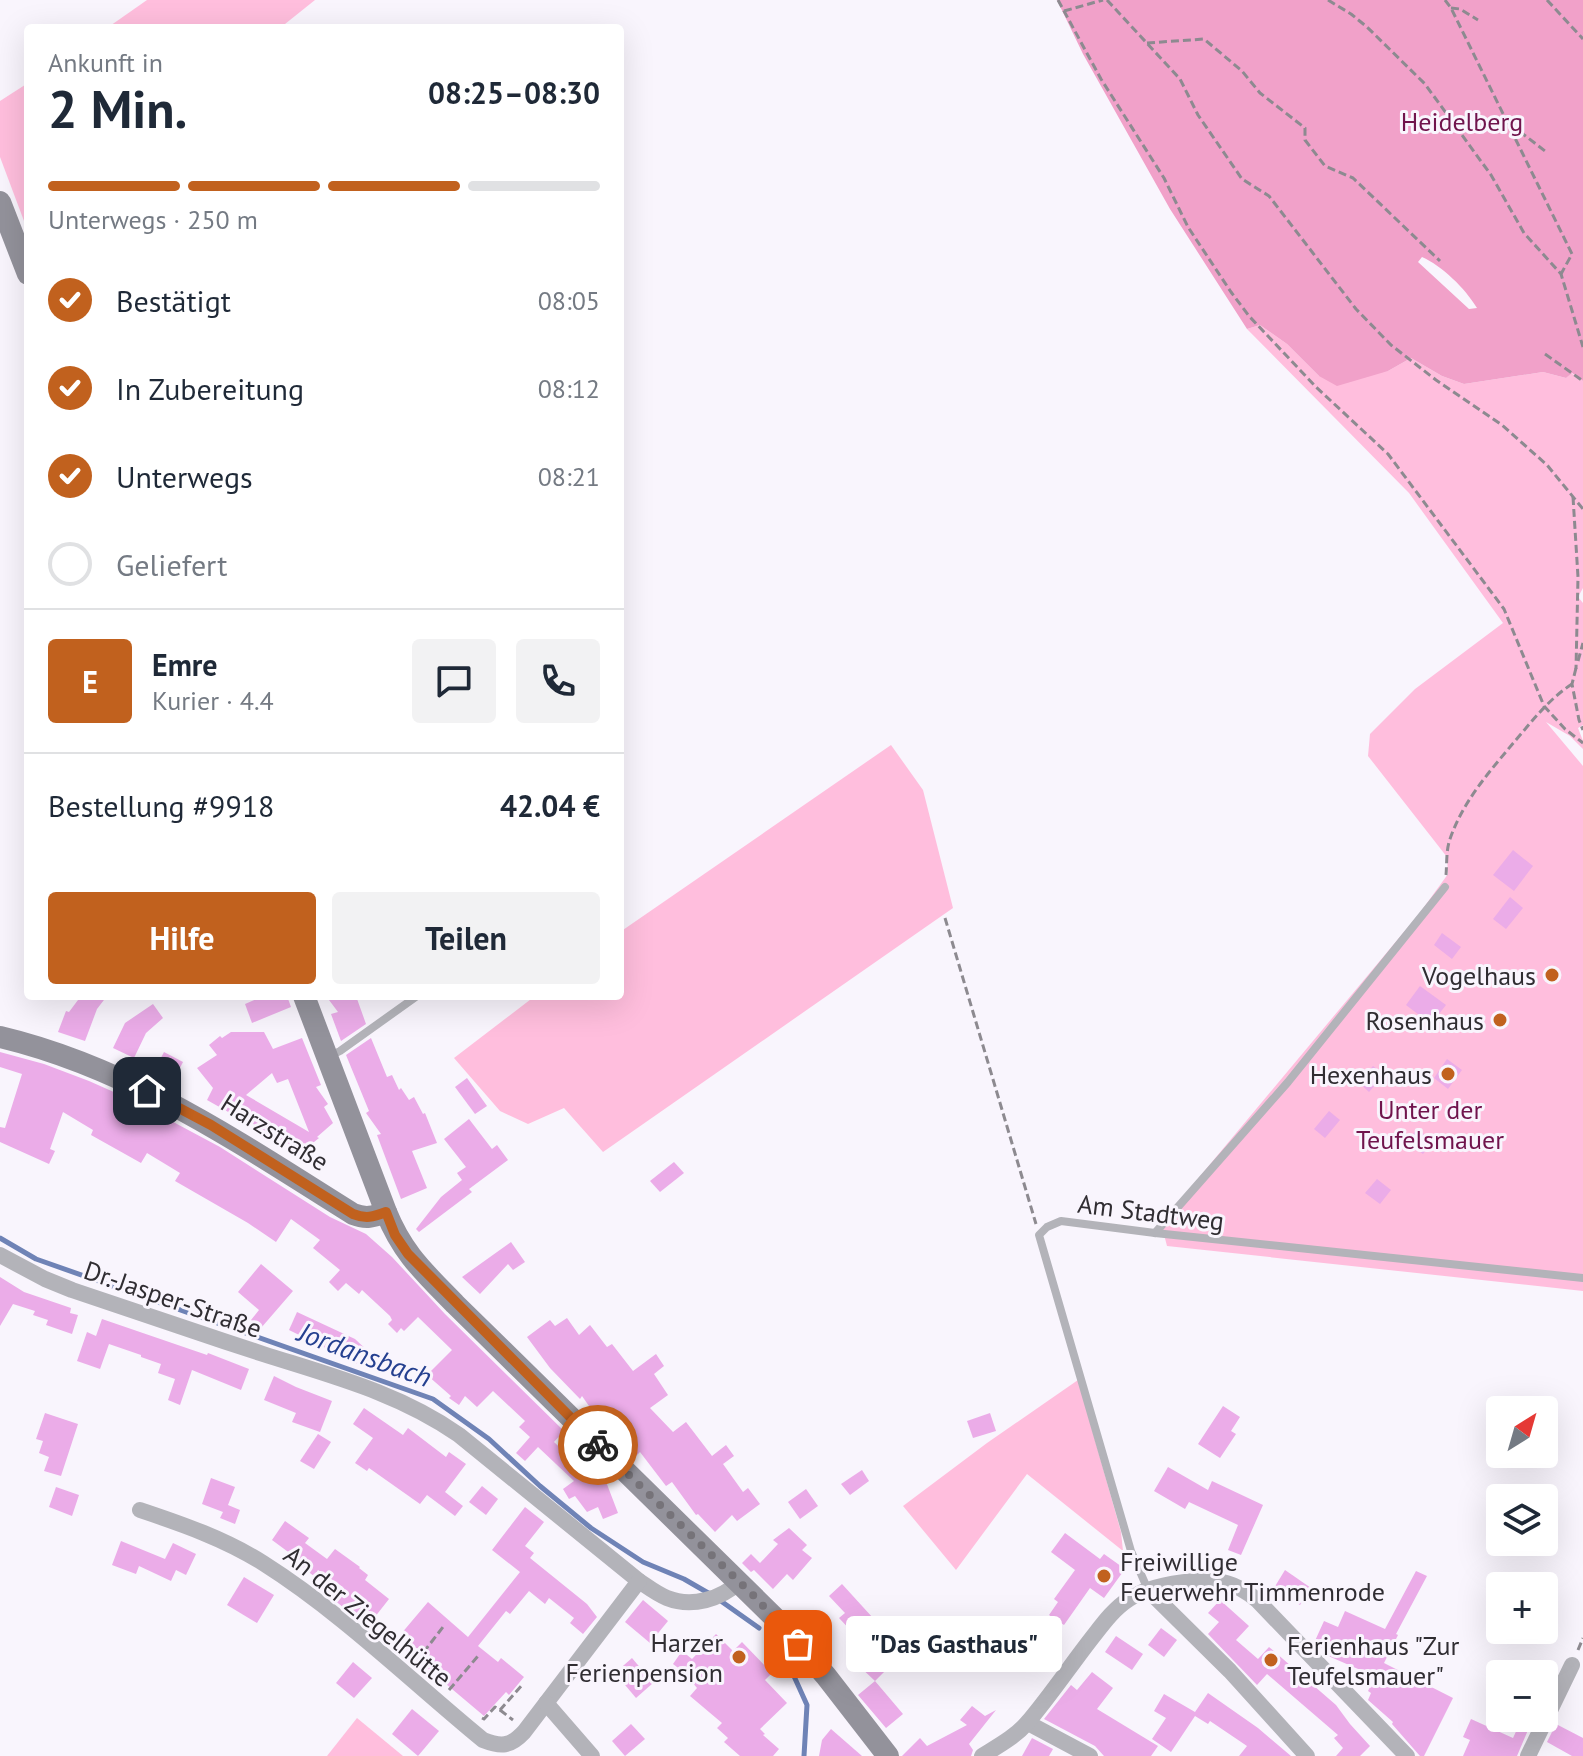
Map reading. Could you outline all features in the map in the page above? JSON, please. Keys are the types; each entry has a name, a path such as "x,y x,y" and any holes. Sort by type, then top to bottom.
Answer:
{"main road":[{"path":"0,202 24,264"},
{"path":"306,1000 395,1235 408,1254 666,1512 734,1587 778,1621 888,1756"},
{"name":"Harzstraße","path":"0,1037 88,1064 147,1091 211,1125 353,1214 364,1218 386,1212"}],"street":[{"name":"Dr.-Jasper-Straße","path":"0,1255 72,1290 335,1377 434,1417 639,1581 666,1598 681,1602 705,1601 734,1587"},
{"name":"An der Ziegelhütte","path":"140,1510 228,1544 292,1582 483,1740 496,1745 507,1744 524,1732 639,1581"},
{"path":"982,1756 1028,1723 1109,1616 1127,1600 1148,1590 1184,1582 1214,1580 1231,1583 1257,1600 1407,1756"},
{"path":"1148,1590 1230,1671 1307,1756"},
{"path":"1528,1756 1572,1665"},
{"path":"546,1703 592,1756"},
{"path":"1028,1723 1090,1756"}],"lane":[{"path":"1155,1233 1288,1082 1445,887"},
{"path":"327,1057 411,1000"},
{"name":"Am Stadtweg","path":"1039,1235 1047,1227 1061,1221 1583,1278"},
{"path":"1039,1235 1131,1551 1148,1590"}],"path":[{"path":"1058,0 1101,79 1164,178 1188,227 1231,292 1249,316 1316,387 1388,454 1407,478 1504,609 1544,706 1583,743"},
{"path":"1064,11 1105,0 1180,79 1198,115 1242,179 1269,196 1356,309 1391,345 1502,425 1547,465 1583,509"},
{"path":"1328,0 1367,27 1425,84 1491,175 1524,233 1561,274 1583,347"},
{"path":"1445,0 1572,254 1561,274"},
{"path":"1547,0 1583,39"},
{"path":"1451,8 1460,9 1478,20"},
{"path":"1147,43 1204,39 1242,71 1260,93 1305,128 1305,140 1325,166 1353,178 1440,261"},
{"path":"1507,122 1545,151"},
{"path":"1545,354 1583,381"},
{"path":"1573,496 1578,577 1576,669"},
{"path":"1583,643 1572,684 1583,730"},
{"path":"1445,887 1449,842 1464,807 1544,706 1572,684"},
{"path":"945,918 1039,1235"},
{"path":"417,1665 416,1660 443,1627"},
{"path":"449,1690 478,1656"},
{"path":"472,1709 484,1719 495,1707 500,1710 523,1684"}],"green space":[{"path":"147,0 315,0 285,24 113,24"},
{"name":"Heidelberg","path":"1057,0 1583,0 1583,381 1572,373 1566,378 1543,372 1464,384 1442,376 1411,358 1388,371 1337,386 1319,376 1287,344 1260,325 1247,329 1170,209 1083,54","holes":["1422,257 1452,278 1477,308 1469,309 1418,262"]},
{"path":"24,86 24,221 0,157 0,101"},
{"name":"Unter der Teufelsmauer","path":"1260,325 1287,344 1319,376 1388,371 1411,358 1442,376 1464,384 1543,372 1566,378 1571,373 1583,381 1583,588 1578,597 1583,603 1583,725 1578,728 1583,749 1570,736 1546,722 1583,766 1583,1291 1167,1246 1161,1223 1419,914 1448,874 1447,857 1368,756 1370,734 1415,689 1503,623 1409,493 1247,329"},
{"path":"891,745 923,790 953,908 603,1152 564,1108 528,1124 500,1111 454,1058 530,1000 624,1000 624,929"},
{"path":"1078,1380 1121,1532 1123,1551 1027,1474 956,1570 903,1506"},
{"path":"357,1718 403,1756 327,1756"}],"building":[{"path":"1513,850 1533,866 1514,891 1493,875"},
{"path":"1510,897 1523,908 1506,929 1493,919"},
{"path":"1442,933 1461,947 1452,959 1434,945"},
{"path":"1420,986 1446,1005 1431,1024 1406,1005"},
{"path":"78,1000 104,1000 97,1009 85,1041 58,1032 66,1011 69,1012"},
{"path":"254,1000 288,1000 291,1007 252,1023 245,1004"},
{"path":"329,1000 357,1000 366,1024 341,1041 331,1014 338,1012"},
{"path":"153,1004 163,1018 146,1033 134,1058 113,1048 125,1023"},
{"path":"231,1032 264,1032 273,1049 302,1038 321,1085 316,1087 328,1104 324,1107 333,1123 298,1155 289,1145 207,1100 213,1088 197,1068 217,1055 209,1045 220,1036 222,1038","holes":["272,1073 277,1083 288,1079 309,1132 246,1095"]},
{"path":"371,1038 387,1077 392,1075 399,1090 401,1088 409,1100 414,1097 425,1113 437,1143 412,1151 427,1188 401,1199 377,1135 381,1134 366,1113 369,1111 346,1055"},
{"path":"0,1052 44,1064 134,1101 220,1147 330,1217 366,1234 564,1431 554,1442 573,1460 583,1449 600,1466 618,1513 603,1519 598,1507 587,1512 575,1496 569,1499 563,1489 574,1481 538,1447 525,1461 516,1453 530,1437 519,1427 525,1421 493,1391 477,1407 465,1396 459,1405 449,1398 451,1396 427,1375 452,1350 418,1317 404,1331 401,1328 397,1333 388,1324 392,1320 390,1316 362,1290 359,1294 346,1283 338,1291 329,1282 340,1270 313,1248 320,1240 291,1219 276,1242 175,1181 180,1173 147,1153 141,1163 91,1135 93,1130 63,1112 50,1149 55,1151 49,1164 0,1142 0,1127 5,1128 22,1074 0,1067"},
{"path":"164,1052 183,1062 174,1079 155,1069"},
{"name":"Hexenhaus","path":"1447,1059 1462,1070 1448,1089 1434,1078"},
{"path":"1373,1066 1384,1075 1369,1092 1358,1082"},
{"path":"467,1078 487,1106 475,1114 455,1087"},
{"path":"1329,1111 1340,1120 1325,1138 1314,1129"},
{"path":"469,1119 492,1149 497,1145 508,1160 419,1232 416,1229 441,1197 462,1180 457,1173 466,1167 444,1139"},
{"path":"1417,1129 1433,1141 1423,1154 1407,1142"},
{"path":"674,1162 684,1173 660,1192 650,1181"},
{"path":"1377,1179 1391,1190 1380,1204 1365,1193"},
{"path":"511,1242 525,1262 513,1270 508,1264 480,1294 462,1277"},
{"path":"261,1264 293,1291 261,1328 251,1320 259,1310 238,1292"},
{"path":"0,1277 24,1292 71,1308 70,1313 78,1315 72,1334 46,1325 48,1320 33,1315 35,1311 13,1304 0,1326"},
{"path":"297,1312 355,1339 373,1356 362,1366 289,1330"},
{"path":"567,1318 579,1335 590,1325 607,1347 612,1344 633,1371 656,1354 664,1366 654,1374 668,1395 650,1408 673,1432 686,1422 712,1456 726,1445 734,1456 723,1464 743,1492 748,1488 760,1504 737,1521 732,1515 715,1532 696,1515 672,1482 666,1486 640,1452 636,1456 616,1432 613,1434 600,1417 598,1419 582,1396 580,1399 550,1368 527,1337 550,1320 555,1326"},
{"path":"102,1319 249,1369 241,1390 192,1370 180,1405 168,1400 175,1379 158,1373 161,1364 141,1355 109,1344 100,1369 77,1361 87,1332 96,1336"},
{"path":"274,1376 332,1401 320,1432 292,1422 296,1413 264,1400"},
{"path":"1223,1406 1240,1417 1231,1431 1236,1434 1220,1458 1198,1444"},
{"path":"364,1408 403,1435 408,1428 446,1457 449,1452 466,1464 445,1492 463,1506 455,1516 427,1495 420,1504 369,1468 367,1471 355,1463 373,1438 353,1424"},
{"path":"45,1413 78,1424 61,1476 44,1471 49,1457 39,1453 43,1441 36,1439"},
{"path":"990,1413 996,1431 973,1438 967,1421"},
{"path":"318,1434 331,1442 314,1469 300,1461"},
{"path":"1168,1467 1208,1490 1212,1481 1263,1505 1241,1555 1228,1550 1238,1525 1189,1502 1185,1509 1154,1491"},
{"path":"862,1470 869,1481 850,1495 841,1484"},
{"path":"211,1478 235,1487 228,1505 240,1510 235,1524 220,1518 223,1512 202,1504"},
{"path":"482,1486 498,1499 486,1515 469,1502"},
{"path":"56,1487 79,1495 72,1516 49,1507"},
{"path":"806,1489 818,1506 800,1519 788,1502"},
{"path":"525,1507 544,1522 525,1546 534,1553 530,1558 587,1604 597,1617 583,1634 570,1623 574,1618 549,1598 545,1604 529,1591 510,1614 506,1611 478,1646 498,1662 501,1658 524,1677 509,1695 506,1692 484,1716 395,1641 428,1602 468,1637 520,1572 492,1550"},
{"path":"285,1521 309,1538 305,1543 327,1559 335,1549 360,1567 368,1575 365,1580 389,1599 367,1627 333,1599 343,1587 318,1570 314,1576 272,1540"},
{"path":"789,1528 807,1545 802,1550 812,1558 793,1580 787,1574 773,1589 742,1563 751,1554 760,1563 778,1544 773,1540"},
{"path":"1065,1533 1100,1559 1104,1554 1125,1569 1104,1598 1090,1588 1064,1625 1049,1615 1058,1602 1054,1599 1075,1570 1051,1552"},
{"path":"121,1541 165,1559 173,1543 196,1554 186,1575 176,1570 171,1581 139,1566 136,1574 112,1565"},
{"path":"1285,1570 1311,1588 1300,1605 1274,1588"},
{"path":"1416,1571 1427,1576 1384,1663 1453,1698 1424,1756 1420,1756 1393,1722 1368,1700 1372,1683 1362,1677 1365,1672 1326,1655 1328,1651 1314,1643 1324,1621 1338,1627 1345,1611 1385,1629"},
{"path":"244,1577 274,1595 257,1623 227,1605"},
{"path":"842,1584 873,1618 855,1635 839,1618 845,1613 829,1596"},
{"path":"643,1600 668,1621 650,1643 625,1622"},
{"path":"1220,1600 1249,1626 1236,1640 1258,1659 1269,1647 1336,1705 1370,1746 1360,1756 1336,1756 1343,1748 1334,1738 1338,1735 1267,1674 1257,1685 1208,1634 1219,1622 1208,1613"},
{"path":"1026,1620 1053,1641 1042,1656 1015,1635"},
{"path":"1161,1628 1177,1640 1164,1657 1148,1645"},
{"path":"716,1634 733,1651 742,1642 772,1673 765,1680 787,1703 760,1729 779,1749 773,1756 740,1756 724,1742 728,1738 717,1728 722,1723 690,1696 697,1688 692,1682 694,1680 673,1664 682,1651 692,1659"},
{"path":"1116,1636 1143,1654 1132,1670 1105,1652"},
{"path":"870,1650 888,1668 875,1681 857,1664"},
{"path":"632,1658 653,1683 636,1698 615,1673"},
{"path":"353,1662 372,1678 354,1698 336,1683"},
{"path":"1092,1672 1113,1688 1097,1709 1158,1746 1151,1756 1104,1756 1095,1746 1044,1719 1071,1685 1077,1690"},
{"path":"875,1681 903,1714 886,1728 858,1695"},
{"path":"1208,1693 1291,1756 1239,1756 1247,1746 1210,1721 1208,1724 1195,1716 1171,1752 1152,1739 1166,1718 1154,1711 1164,1694 1195,1712"},
{"path":"972,1706 985,1716 996,1710 969,1744 973,1750 971,1756 902,1756 920,1738 927,1746 967,1725 960,1720"},
{"path":"412,1709 439,1731 418,1756 392,1734"},
{"path":"1471,1719 1486,1726 1486,1732 1500,1732 1513,1738 1516,1732 1527,1732 1517,1756 1463,1756 1470,1740 1463,1737"},
{"path":"631,1724 645,1739 625,1756 612,1741"},
{"path":"1558,1725 1583,1738 1583,1756 1572,1756 1547,1742 1552,1732 1558,1732"},
{"path":"831,1729 862,1756 819,1756 822,1740"},
{"path":"1032,1738 1053,1749 1049,1756 1022,1756"}],"waterway":[{"name":"Jordansbach","path":"0,1238 36,1259 433,1399 489,1439 591,1528 643,1562 710,1594"},
{"name":"Jordansbach","path":"718,1599 759,1628"},
{"name":"Jordansbach","path":"776,1645 807,1705 804,1756"}],"way so far":[{"path":"598,1445 754,1596 798,1644"}],"place":[{"name":"Vogelhaus","path":"1552,975"},
{"name":"Rosenhaus","path":"1500,1020"},
{"name":"Hexenhaus","path":"1448,1074"},
{"name":"Freiwillige Feuerwehr Timmenrode","path":"1104,1576"},
{"name":"\"Das Gasthaus\"","path":"798,1644"},
{"name":"Harzer Ferienpension","path":"739,1657"},
{"name":"Ferienhaus \"Zur Teufelsmauer\"","path":"1271,1660"}],"route":[{"path":"147,1091 211,1125 353,1214 364,1218 386,1212 395,1235 425,1274 598,1445"}]}
